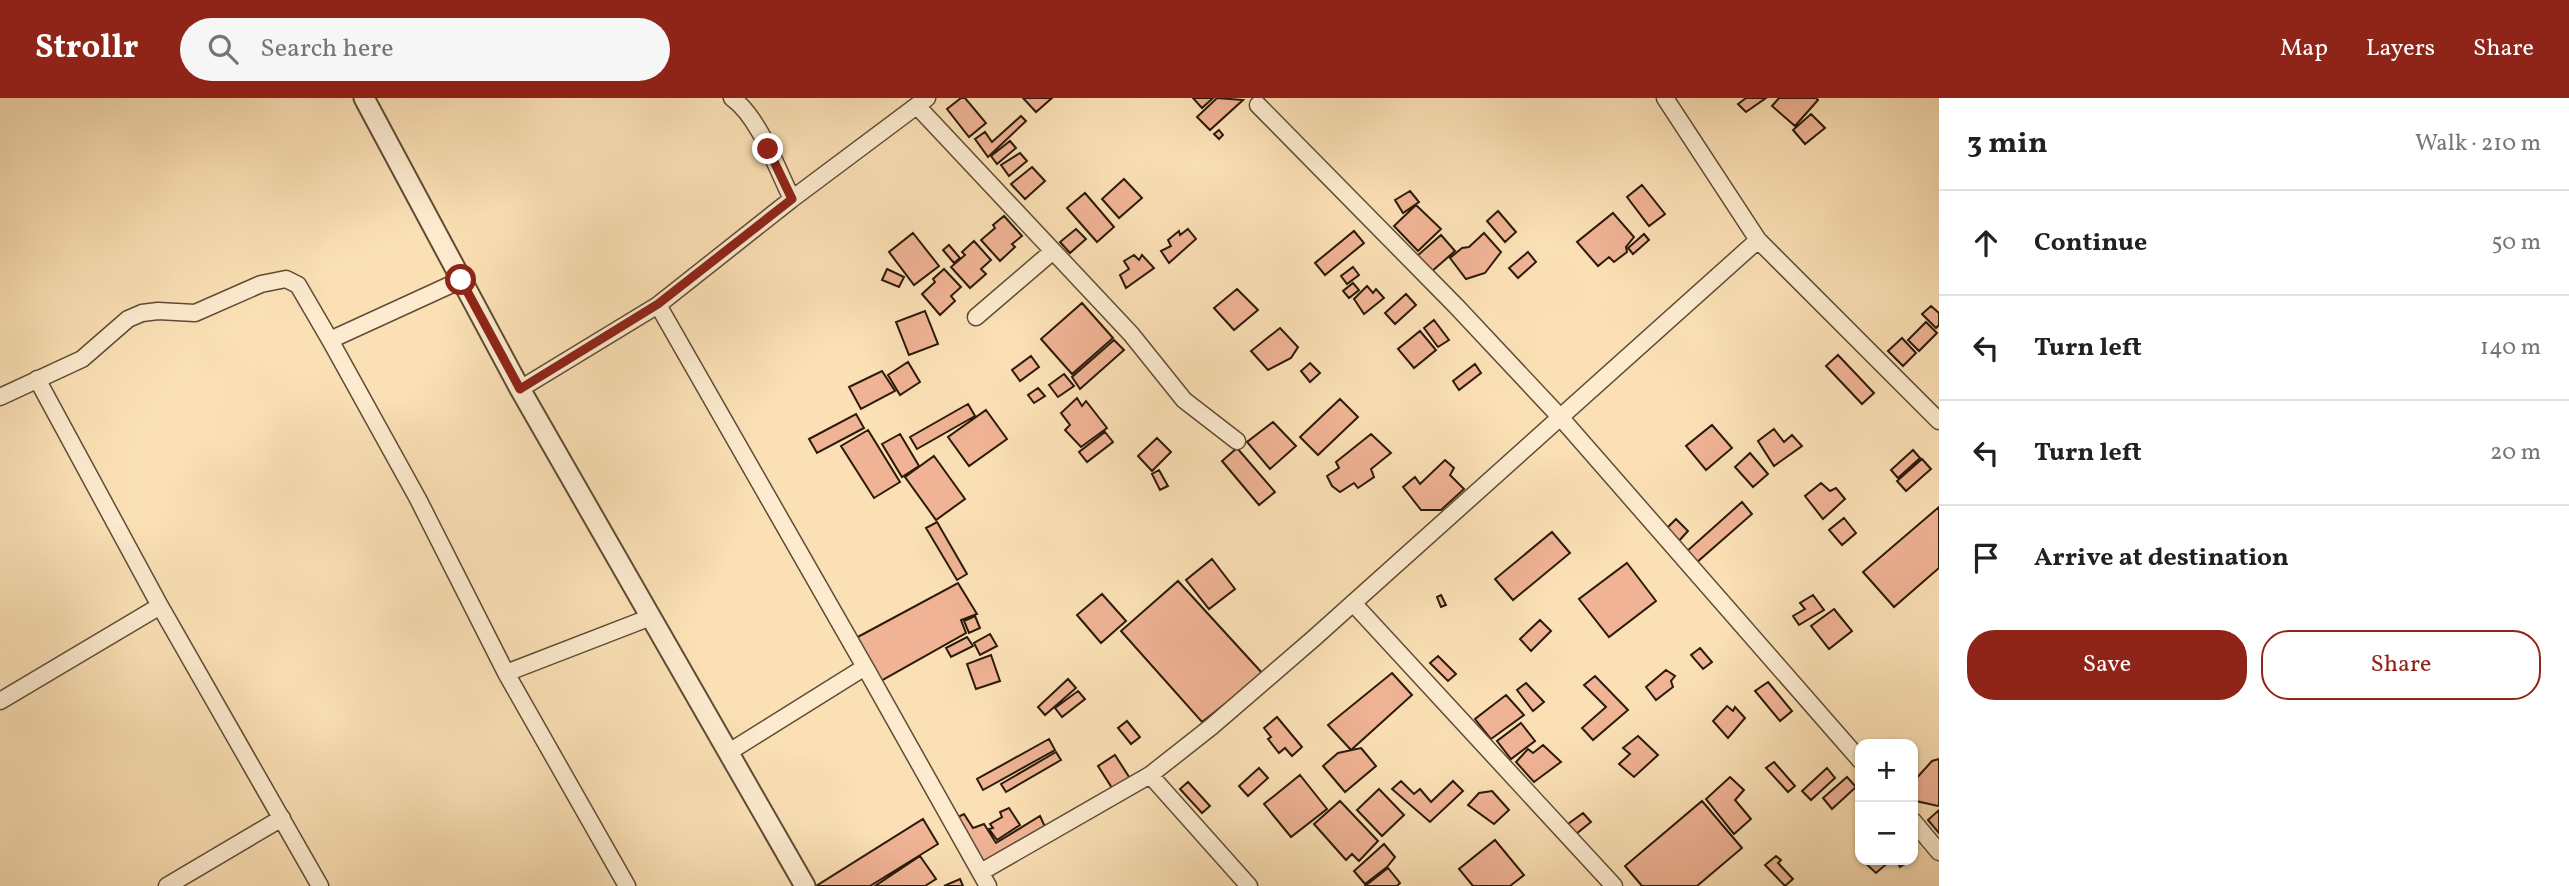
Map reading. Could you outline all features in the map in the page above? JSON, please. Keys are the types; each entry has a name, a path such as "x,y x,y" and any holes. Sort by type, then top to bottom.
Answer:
{"street":[{"path":"364,98 520,389 805,886"},
{"path":"733,98 744,106 792,199"},
{"path":"1664,98 1758,240 1939,422"},
{"path":"520,389 658,304 922,102 1130,334 1184,400 1237,442"},
{"path":"1258,105 1457,306 1561,418 1855,754"},
{"path":"658,304 985,879 1150,775 1258,687 1758,240"},
{"path":"976,317 1053,251"},
{"path":"0,397 82,359 128,319 142,313 195,313 275,280 286,279 298,285 418,499 506,673 627,886"},
{"path":"330,340 461,280"},
{"path":"37,379 160,606 320,886"},
{"path":"1353,603 1614,886"},
{"path":"0,701 160,606"},
{"path":"506,673 651,617"},
{"path":"729,752 865,667"},
{"path":"1150,775 1249,886"},
{"path":"167,886 282,818"},
{"path":"1918,827 1939,852"}],"building":[{"path":"965,98 986,123 969,137 947,109"},
{"path":"1023,98 1052,98 1036,112"},
{"path":"1193,98 1213,98 1202,108"},
{"path":"1217,98 1243,100 1210,130 1197,117"},
{"path":"1746,98 1766,98 1746,112 1738,104"},
{"path":"1779,98 1818,100 1795,126 1772,106"},
{"path":"1811,114 1825,128 1805,144 1793,130"},
{"path":"1021,116 1026,121 988,157 975,139 985,132 992,142"},
{"path":"1219,130 1223,135 1219,139 1214,134"},
{"path":"1010,141 1016,148 997,164 991,156"},
{"path":"1020,153 1027,161 1009,176 1001,165"},
{"path":"1032,167 1045,181 1025,199 1011,184"},
{"path":"1124,179 1142,198 1119,218 1102,199"},
{"path":"1642,185 1665,214 1649,226 1627,197"},
{"path":"1410,191 1419,202 1403,213 1395,200"},
{"path":"1085,193 1114,227 1097,242 1067,208"},
{"path":"1416,205 1441,229 1418,251 1394,226"},
{"path":"1498,211 1516,232 1505,242 1487,221"},
{"path":"1613,213 1634,237 1626,247 1627,252 1614,262 1609,257 1598,266 1577,242"},
{"path":"1004,216 1022,236 1012,244 1015,247 1000,261 981,240"},
{"path":"1076,229 1086,239 1070,253 1060,242"},
{"path":"1188,229 1196,239 1169,263 1161,251 1171,246 1168,240 1179,231 1180,235"},
{"path":"1354,231 1364,243 1325,275 1315,263"},
{"path":"913,233 939,266 914,285 889,252"},
{"path":"1484,233 1501,252 1485,273 1466,279 1450,258 1462,248 1469,247"},
{"path":"1644,234 1649,240 1633,254 1628,248"},
{"path":"1441,235 1455,251 1431,272 1417,256"},
{"path":"974,241 991,260 981,269 986,274 970,288 951,267 965,255 962,252"},
{"path":"949,245 960,258 954,263 943,250"},
{"path":"1528,252 1536,262 1518,278 1509,268"},
{"path":"1134,255 1139,260 1142,255 1154,268 1126,288 1120,275 1129,269 1124,261"},
{"path":"1353,267 1359,275 1347,284 1341,276"},
{"path":"887,269 904,277 899,287 882,280"},
{"path":"944,269 961,287 951,296 955,301 940,315 922,294"},
{"path":"1353,283 1359,290 1349,298 1343,291"},
{"path":"1367,286 1373,293 1376,289 1384,298 1364,314 1354,299"},
{"path":"1237,289 1258,310 1234,330 1214,308"},
{"path":"1406,294 1416,305 1395,324 1385,313"},
{"path":"1082,303 1113,338 1072,374 1041,339"},
{"path":"1931,306 1939,313 1939,325 1936,328 1922,314"},
{"path":"925,311 938,344 909,355 896,322"},
{"path":"1434,320 1449,340 1438,347 1424,328"},
{"path":"1926,322 1937,333 1919,351 1908,340"},
{"path":"1280,328 1298,347 1291,358 1268,370 1251,351"},
{"path":"1420,331 1436,350 1414,368 1398,349"},
{"path":"1902,338 1916,353 1903,366 1888,351"},
{"path":"1114,340 1124,350 1080,389 1072,377"},
{"path":"1838,355 1874,393 1862,404 1826,366"},
{"path":"1031,356 1039,367 1020,381 1012,370"},
{"path":"908,362 920,382 900,395 888,375"},
{"path":"1310,363 1320,373 1310,382 1301,371"},
{"path":"1475,364 1481,373 1459,390 1453,381"},
{"path":"882,371 895,391 861,409 849,387"},
{"path":"1064,374 1074,386 1058,397 1049,385"},
{"path":"1038,388 1045,396 1034,403 1028,395"},
{"path":"1077,398 1082,406 1086,401 1107,428 1081,447 1065,430 1070,425 1061,413"},
{"path":"1340,399 1358,417 1318,455 1300,437"},
{"path":"968,404 975,416 917,449 910,437"},
{"path":"986,410 1007,439 969,466 948,437"},
{"path":"856,414 864,428 817,453 809,439"},
{"path":"1273,422 1296,446 1270,469 1247,442"},
{"path":"1712,425 1732,448 1706,470 1686,446"},
{"path":"1774,429 1784,442 1792,435 1802,446 1774,466 1758,441"},
{"path":"868,430 900,482 874,498 841,446"},
{"path":"1105,432 1113,442 1087,462 1079,452"},
{"path":"900,434 919,466 902,477 882,444"},
{"path":"1371,434 1391,453 1371,469 1374,477 1358,488 1354,483 1340,492 1332,486 1327,476 1339,468 1336,462"},
{"path":"1157,438 1171,452 1152,471 1138,456"},
{"path":"1237,448 1275,492 1259,505 1222,461"},
{"path":"1913,450 1920,458 1898,478 1891,470"},
{"path":"1750,453 1768,474 1753,487 1735,467"},
{"path":"934,456 965,499 936,520 905,477"},
{"path":"1922,459 1931,469 1906,491 1897,481"},
{"path":"1445,460 1454,468 1450,475 1464,489 1441,510 1421,510 1403,487 1415,477 1420,484"},
{"path":"1159,470 1168,486 1160,490 1152,474"},
{"path":"1821,483 1830,491 1836,488 1845,499 1823,519 1805,496"},
{"path":"1742,502 1752,514 1696,563 1686,552"},
{"path":"1939,507 1939,568 1894,607 1863,572"},
{"path":"1844,518 1856,533 1842,545 1829,530"},
{"path":"1676,519 1688,531 1677,543 1664,531"},
{"path":"937,522 967,574 957,580 926,528"},
{"path":"1552,532 1570,553 1513,600 1495,579"},
{"path":"1212,559 1235,589 1209,609 1186,580"},
{"path":"1627,563 1656,601 1609,637 1579,599"},
{"path":"1178,581 1263,674 1202,722 1121,631"},
{"path":"958,583 977,614 961,620 966,633 877,683 854,639"},
{"path":"1102,594 1126,621 1101,643 1077,615"},
{"path":"1441,595 1446,605 1441,607 1437,597"},
{"path":"1813,595 1824,610 1799,625 1793,616 1805,609 1800,603"},
{"path":"1834,609 1852,631 1829,649 1811,626"},
{"path":"975,616 980,628 969,633 964,621"},
{"path":"1540,620 1551,631 1531,651 1520,639"},
{"path":"990,634 997,646 980,655 974,643"},
{"path":"967,637 973,646 951,657 946,648"},
{"path":"1700,648 1712,662 1703,669 1691,655"},
{"path":"991,655 1000,681 976,689 967,664"},
{"path":"1438,656 1456,674 1448,681 1430,663"},
{"path":"1666,670 1675,676 1671,681 1673,687 1656,700 1646,687"},
{"path":"1392,673 1412,695 1351,750 1328,725"},
{"path":"1595,676 1628,710 1593,740 1582,728 1606,707 1584,685"},
{"path":"1068,679 1076,688 1045,715 1038,707"},
{"path":"1768,682 1792,711 1780,721 1755,691"},
{"path":"1526,683 1544,702 1533,711 1517,690"},
{"path":"1078,691 1085,699 1062,717 1055,708"},
{"path":"1506,695 1524,715 1491,739 1475,719"},
{"path":"1727,706 1733,711 1735,707 1745,718 1728,738 1713,721"},
{"path":"1277,717 1302,747 1292,756 1285,748 1279,753 1268,739 1271,737 1264,728"},
{"path":"1127,721 1140,737 1131,744 1118,728"},
{"path":"1521,723 1535,741 1511,759 1497,741"},
{"path":"1638,736 1658,755 1634,777 1619,764 1630,754 1623,748"},
{"path":"1049,739 1055,750 983,790 977,779"},
{"path":"1543,745 1561,762 1534,782 1516,762 1528,749 1533,753"},
{"path":"1361,748 1376,766 1345,792 1323,766 1338,753"},
{"path":"1056,752 1061,760 1006,792 1001,784"},
{"path":"1115,755 1131,780 1114,791 1098,766"},
{"path":"1939,759 1938,806 1918,801 1918,776 1932,761"},
{"path":"1774,762 1795,786 1788,792 1766,768"},
{"path":"1259,768 1268,778 1248,796 1239,786"},
{"path":"1827,768 1835,778 1811,800 1802,791"},
{"path":"1300,775 1327,809 1291,837 1264,804"},
{"path":"1730,777 1744,790 1735,800 1751,819 1734,834 1706,799"},
{"path":"1847,777 1855,786 1832,809 1823,798"},
{"path":"1401,781 1414,794 1420,789 1431,802 1453,781 1463,791 1430,822 1392,789"},
{"path":"1188,782 1210,806 1202,813 1180,789"},
{"path":"1379,789 1404,815 1382,836 1357,810"},
{"path":"1492,791 1509,810 1494,824 1468,805 1479,793"},
{"path":"1340,801 1378,841 1359,861 1352,854 1346,860 1314,824"},
{"path":"1702,801 1742,848 1697,886 1642,886 1625,866"},
{"path":"1009,808 1020,825 997,840 989,829 993,828 990,824 1002,817 1000,812"},
{"path":"1939,810 1939,833 1928,820"},
{"path":"1583,813 1591,822 1576,834 1568,824"},
{"path":"964,814 973,828 984,824 996,843 1040,816 1046,829 983,863 954,819"},
{"path":"923,819 938,844 870,886 816,886"},
{"path":"1495,840 1524,875 1510,886 1473,886 1459,869"},
{"path":"1384,844 1395,857 1365,884 1354,871"},
{"path":"920,856 936,879 925,886 875,886"},
{"path":"1776,856 1781,860 1778,863 1793,879 1785,886 1765,865"},
{"path":"1867,865 1885,865 1876,873"},
{"path":"1388,868 1400,883 1397,886 1365,886"},
{"path":"960,879 963,886 944,886"}],"route":[{"path":"461,280 520,389 658,304 792,199 768,149"}]}
